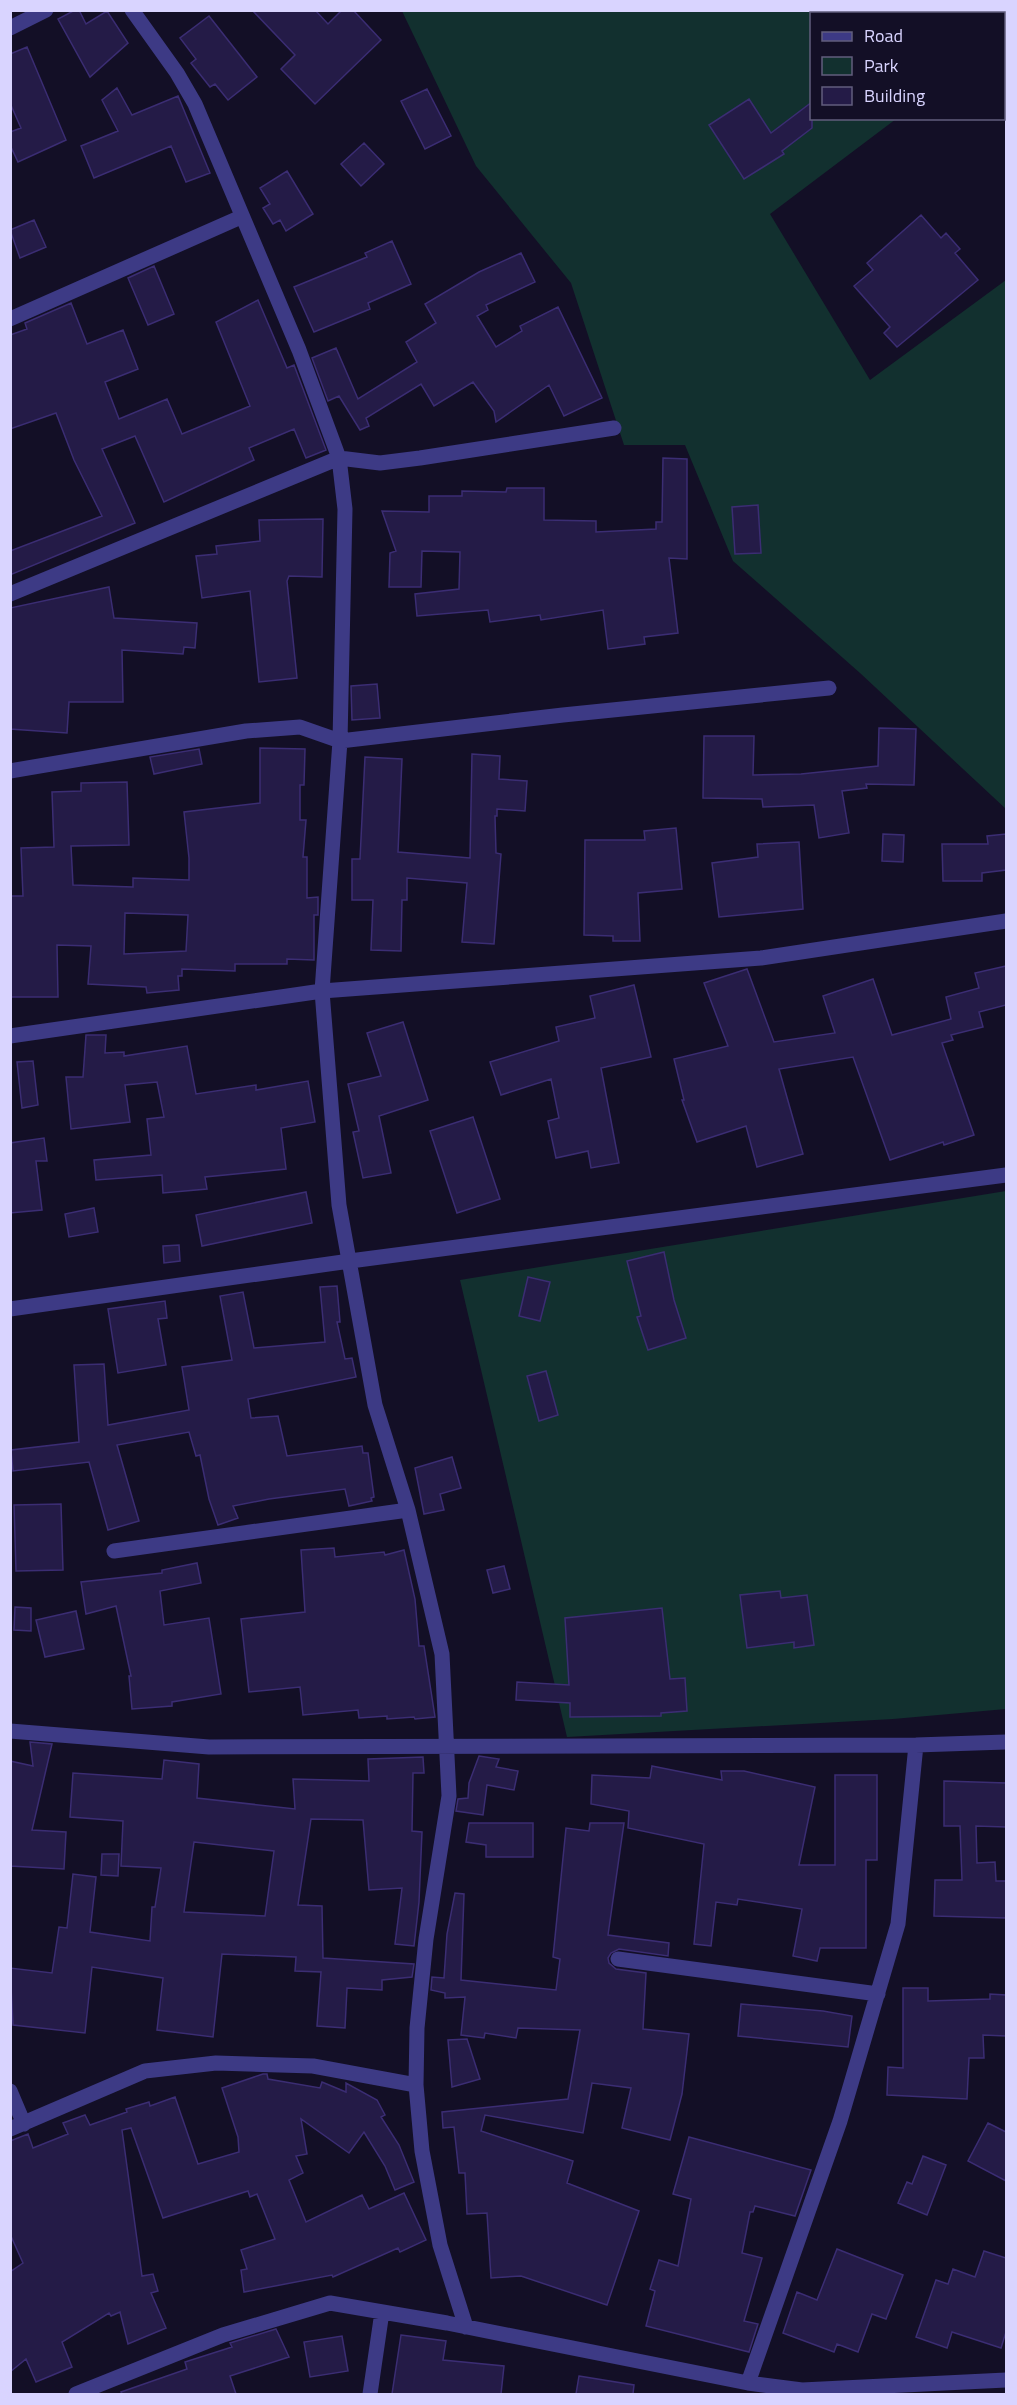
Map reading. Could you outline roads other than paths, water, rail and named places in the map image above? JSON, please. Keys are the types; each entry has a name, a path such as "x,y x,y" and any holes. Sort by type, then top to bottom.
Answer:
{"street":[{"path":"10,28 46,10"},
{"path":"132,10 177,73 195,104 299,350 339,458 345,509 340,741 322,991 339,1205 375,1405 408,1510 442,1654 449,1796 426,1939 417,2028 416,2085 422,2151 440,2244 466,2327"},
{"path":"10,319 241,217"},
{"path":"10,594 339,458 380,463 614,428"},
{"path":"10,771 246,731 300,727 340,741 563,715 829,688"},
{"path":"10,1036 322,991 760,958 1006,921"},
{"path":"10,1309 350,1261 1006,1175"},
{"path":"114,1551 408,1510"},
{"path":"10,1731 209,1747 916,1745 1006,1742"},
{"path":"748,2383 840,2121 898,1924 916,1745"},
{"path":"618,1959 878,1994"},
{"path":"10,2091 17,2127 145,2071 216,2063 313,2066 416,2085"},
{"path":"76,2394 223,2335 330,2303 466,2327 748,2383 802,2390 1006,2380"},
{"path":"370,2394 382,2312"}]}
